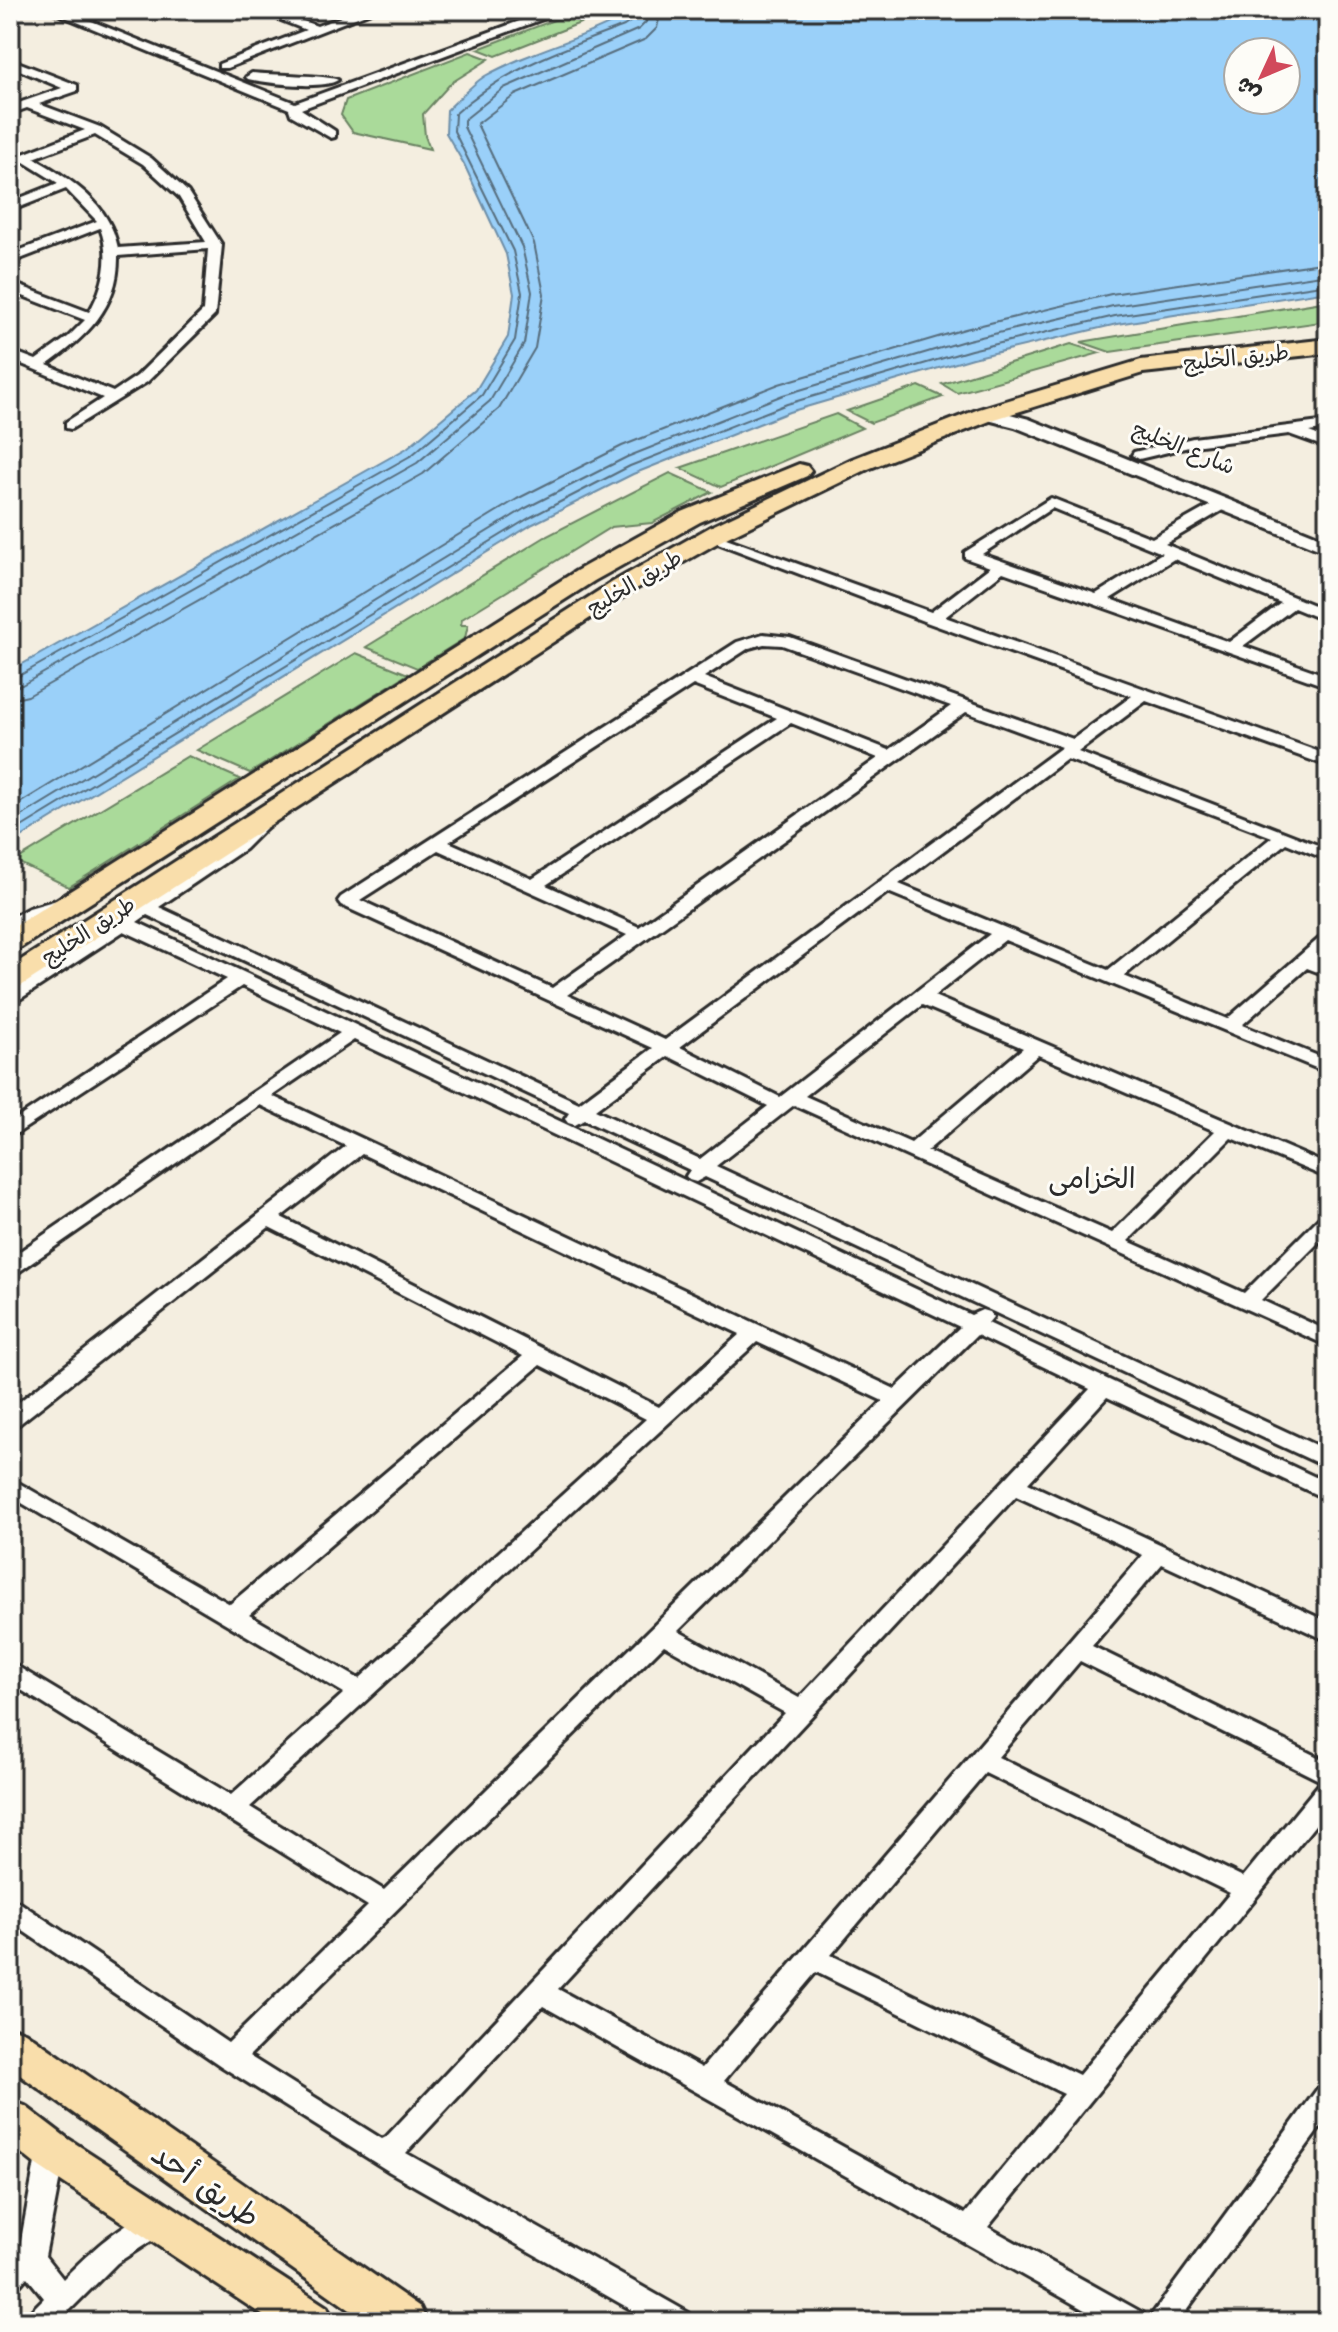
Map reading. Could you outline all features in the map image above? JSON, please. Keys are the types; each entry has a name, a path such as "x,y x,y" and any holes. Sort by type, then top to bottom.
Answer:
{"main road":[{"name":"طريق الخليج","path":"10,942 585,576 691,517 850,448 1030,380 1167,348 1328,330"},
{"name":"طريق الخليج","path":"10,980 620,588 710,537 860,464 987,414 1141,367 1328,346"},
{"name":"طريق أحد","path":"10,2045 404,2322"},
{"name":"طريق أحد","path":"10,2119 51,2151 311,2322"}],"street":[{"path":"54,10 276,100 294,100 561,10"},
{"path":"85,10 252,77 294,100"},
{"path":"262,10 316,30"},
{"path":"223,66 370,10"},
{"path":"294,100 332,80 525,10"},
{"path":"10,62 73,88 10,110"},
{"path":"10,72 24,67"},
{"path":"252,77 291,81 332,80"},
{"path":"294,100 295,112 331,134"},
{"path":"28,104 96,130 147,161 184,195 215,245 210,312 142,379 71,425"},
{"path":"10,163 96,130"},
{"path":"24,157 67,184 96,209 113,252 109,285 89,324 38,365"},
{"path":"10,207 67,184"},
{"path":"10,259 102,223"},
{"path":"113,252 215,245"},
{"path":"10,286 92,318"},
{"path":"10,354 115,398"},
{"name":"شارع الخليج","path":"1033,399 1036,414 1328,531"},
{"path":"987,414 1022,423 1328,547"},
{"path":"1139,455 1193,442 1328,425"},
{"path":"1290,429 1328,444"},
{"path":"1328,617 1051,502 970,555 1328,682"},
{"path":"1153,544 1223,504"},
{"path":"710,537 1328,761"},
{"path":"1098,600 1173,553"},
{"path":"932,619 1001,566"},
{"path":"1231,648 1292,602"},
{"path":"1328,855 964,705 784,640 763,639 743,645 347,901 786,1101 913,1152 1328,1339"},
{"path":"691,678 891,757"},
{"path":"565,1131 581,1111 1142,696"},
{"path":"553,996 964,705"},
{"path":"533,886 790,717"},
{"path":"10,997 239,845 279,808"},
{"path":"1111,977 1284,836"},
{"path":"436,843 640,934"},
{"path":"889,886 1328,1067"},
{"path":"10,925 35,912 76,900"},
{"path":"146,908 1328,1460"},
{"path":"123,923 1328,1492"},
{"path":"689,1189 702,1167 1003,933"},
{"path":"1230,1026 1328,940"},
{"path":"1304,961 1328,970"},
{"path":"10,1132 242,978"},
{"path":"920,997 1328,1172"},
{"path":"10,1268 353,1032"},
{"path":"913,1152 1036,1047"},
{"path":"258,1097 899,1400"},
{"path":"1114,1243 1228,1129"},
{"path":"10,1420 360,1145"},
{"path":"267,1218 661,1417"},
{"path":"1247,1302 1328,1221"},
{"path":"230,2058 995,1304"},
{"path":"232,1809 755,1332"},
{"path":"232,1616 538,1355"},
{"path":"381,2152 396,2145 1105,1386"},
{"path":"1204,1402 1235,1447"},
{"path":"1013,1485 1328,1632"},
{"path":"10,1486 361,1692"},
{"path":"705,2084 1158,1553"},
{"path":"661,1633 801,1711"},
{"path":"1077,1649 1328,1773"},
{"path":"10,1671 386,1904"},
{"path":"982,1760 1247,1890"},
{"path":"969,2230 1328,1791"},
{"path":"10,1909 230,2058 381,2152 679,2322"},
{"path":"813,1958 1083,2090"},
{"path":"539,1991 1133,2322"},
{"path":"1161,2322 1328,2096"},
{"path":"51,2151 33,2251 19,2266 62,2299"},
{"path":"39,2322 107,2254 158,2221"}],"green space":[{"path":"580,10 603,14 496,56 478,49"},
{"path":"470,52 489,59 451,83 423,114 430,149 353,132 341,115 346,100"},
{"path":"1328,301 1328,321 1110,352 1081,342"},
{"path":"1071,344 1100,353 957,393 942,384"},
{"path":"919,386 943,397 871,423 847,411"},
{"path":"836,414 862,428 721,487 680,468"},
{"path":"670,473 712,492 652,523 611,527 462,619 461,625 468,625 465,638 417,668 366,647 545,537"},
{"path":"356,653 408,674 250,773 197,750"},
{"path":"188,756 240,779 69,887 15,861"}],"water":[{"path":"636,10 1328,10 1328,291 1117,324 973,358 789,412 633,474 533,524 10,844 10,671 407,448 476,390 508,337 514,294 506,254 446,133 447,110 485,76"}],"district":[{"name":"الخزامى","path":"1092,1178"}]}
